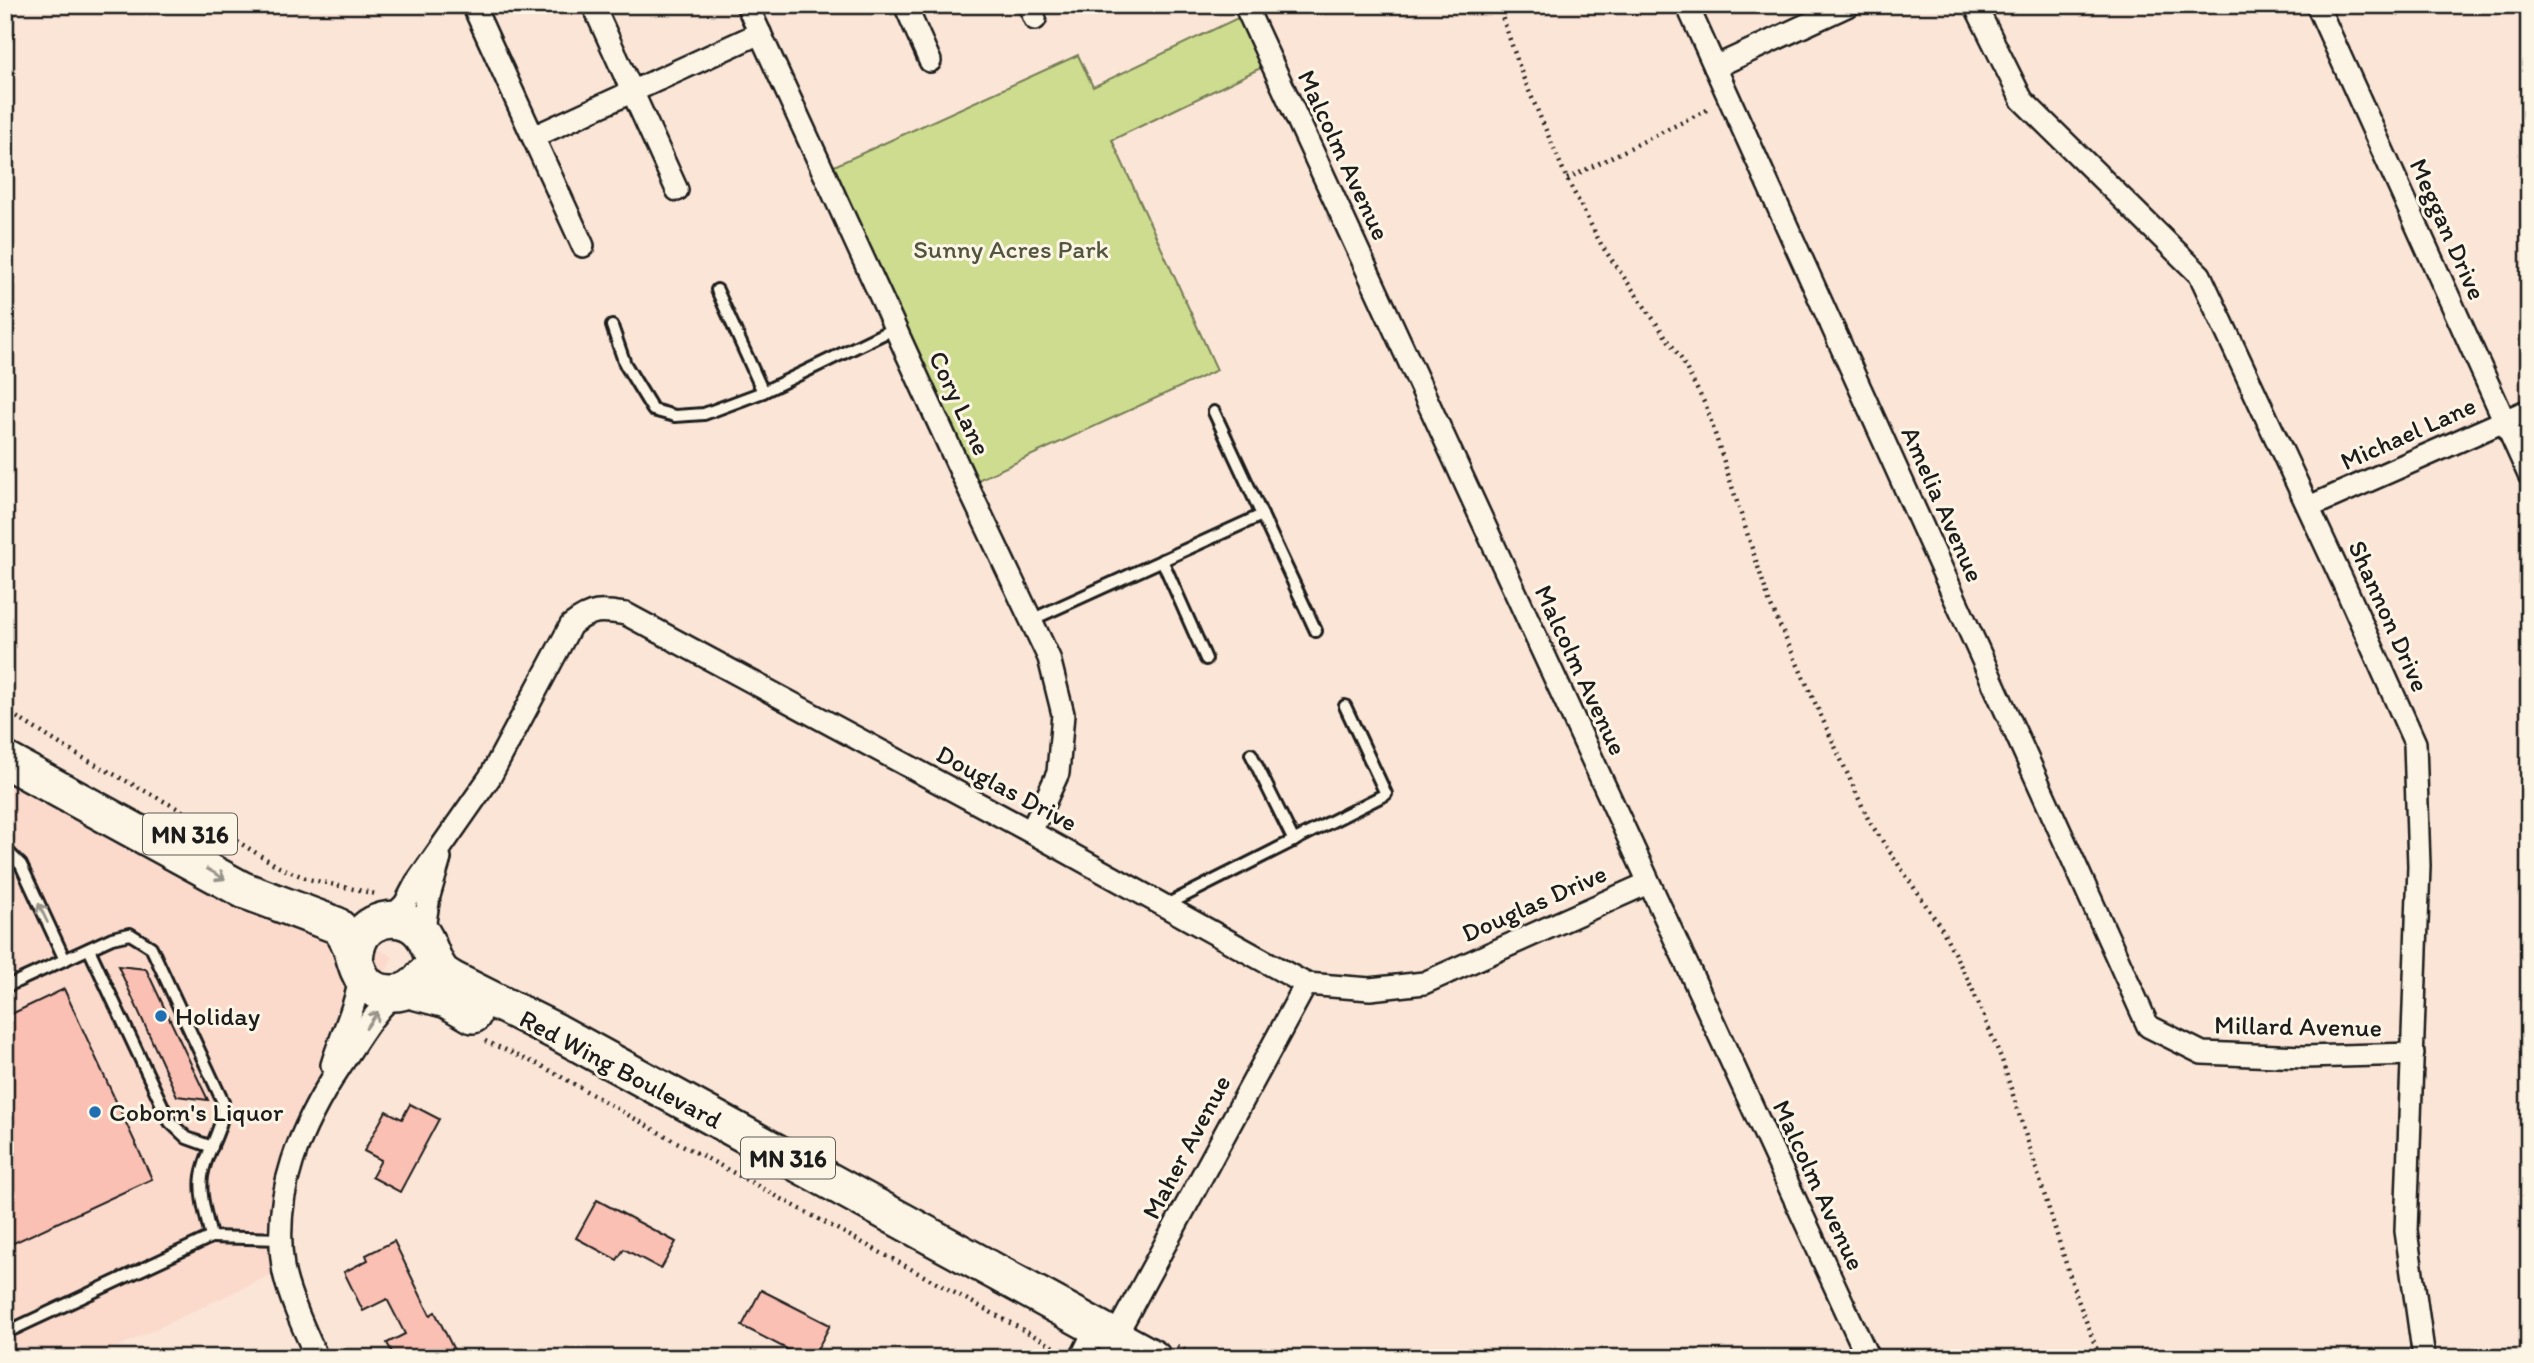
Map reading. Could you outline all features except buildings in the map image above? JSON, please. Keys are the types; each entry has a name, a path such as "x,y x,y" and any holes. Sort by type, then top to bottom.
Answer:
{"main road":[{"name":"Red Wing Boulevard","path":"5,734 299,893 327,904 385,920 409,923 426,944 441,972 453,980 569,1038 1093,1349"},
{"name":"MN 316","path":"5,760 243,890 336,925 345,932 357,968"},
{"path":"357,968 355,947 361,936 370,926 385,920"},
{"path":"402,992 425,974 429,963 426,944"},
{"name":"Red Wing Boulevard","path":"357,968 372,988 388,993 402,992 447,1000 515,1034 1093,1349 1153,1358"}],"street":[{"path":"473,5 583,246"},
{"path":"593,5 677,190"},
{"name":"Cory Lane","path":"747,5 1049,658 1063,714 1058,774 1031,832"},
{"path":"905,5 930,61"},
{"name":"Malcolm Avenue","path":"1245,5 1868,1358"},
{"name":"Amelia Avenue","path":"1687,5 2148,1026"},
{"path":"1715,67 1849,5"},
{"name":"Shannon Drive","path":"1975,5 2022,100 2200,275 2415,743 2419,866 2406,1231 2424,1358"},
{"name":"Meggan Drive","path":"2317,5 2529,475"},
{"path":"533,137 760,33"},
{"name":"Michael Lane","path":"2309,508 2529,410"},
{"name":"Douglas Drive","path":"385,920 405,904 416,883 490,777 571,625 586,614 603,610 626,614 1306,984 1370,989 1424,983 1648,883"},
{"name":"Douglas Drive","path":"426,944 429,896 449,837"},
{"path":"324,1090 342,1031 356,1001 357,968"},
{"name":"Maher Avenue","path":"1093,1349 1306,984"},
{"path":"317,1358 283,1269 281,1238 289,1167 302,1132 324,1090 373,1016 402,992"},
{"name":"Millard Avenue","path":"2148,1026 2202,1053 2304,1057 2413,1054"}],"lane":[{"path":"717,290 763,392"},
{"path":"612,326 625,364 653,410 675,416 704,414 763,392 895,328"},
{"path":"1214,412 1316,631"},
{"path":"1031,620 1262,515"},
{"path":"1162,560 1206,659"},
{"path":"1164,906 1386,794 1345,706"},
{"path":"1251,754 1294,841"},
{"path":"5,849 21,865 65,960"},
{"path":"5,987 112,938 130,934 151,947 223,1101 224,1115 202,1178 203,1200 211,1237"},
{"path":"89,949 170,1122 187,1138 212,1147"},
{"path":"5,1332 211,1237 281,1238"}],"path":[{"path":"1498,5 1523,77 1567,179 1602,246 1680,357 1706,406 1770,604 1869,821 1942,929 1971,986 2002,1060 2075,1293 2100,1358"},
{"path":"1567,179 1730,99"},
{"path":"484,1041 544,1067 651,1128 1093,1349"}],"shaded area":[{"path":"5,748 393,957 302,1132 283,1269 94,1358 5,1358"}],"green space":[{"name":"Sunny Acres Park","path":"1248,13 1271,63 1112,140 1217,370 967,485 823,171 1078,55 1093,87"}],"place":[{"name":"Holiday","path":"161,1016"},
{"name":"Coborn's Liquor","path":"95,1112"}]}
